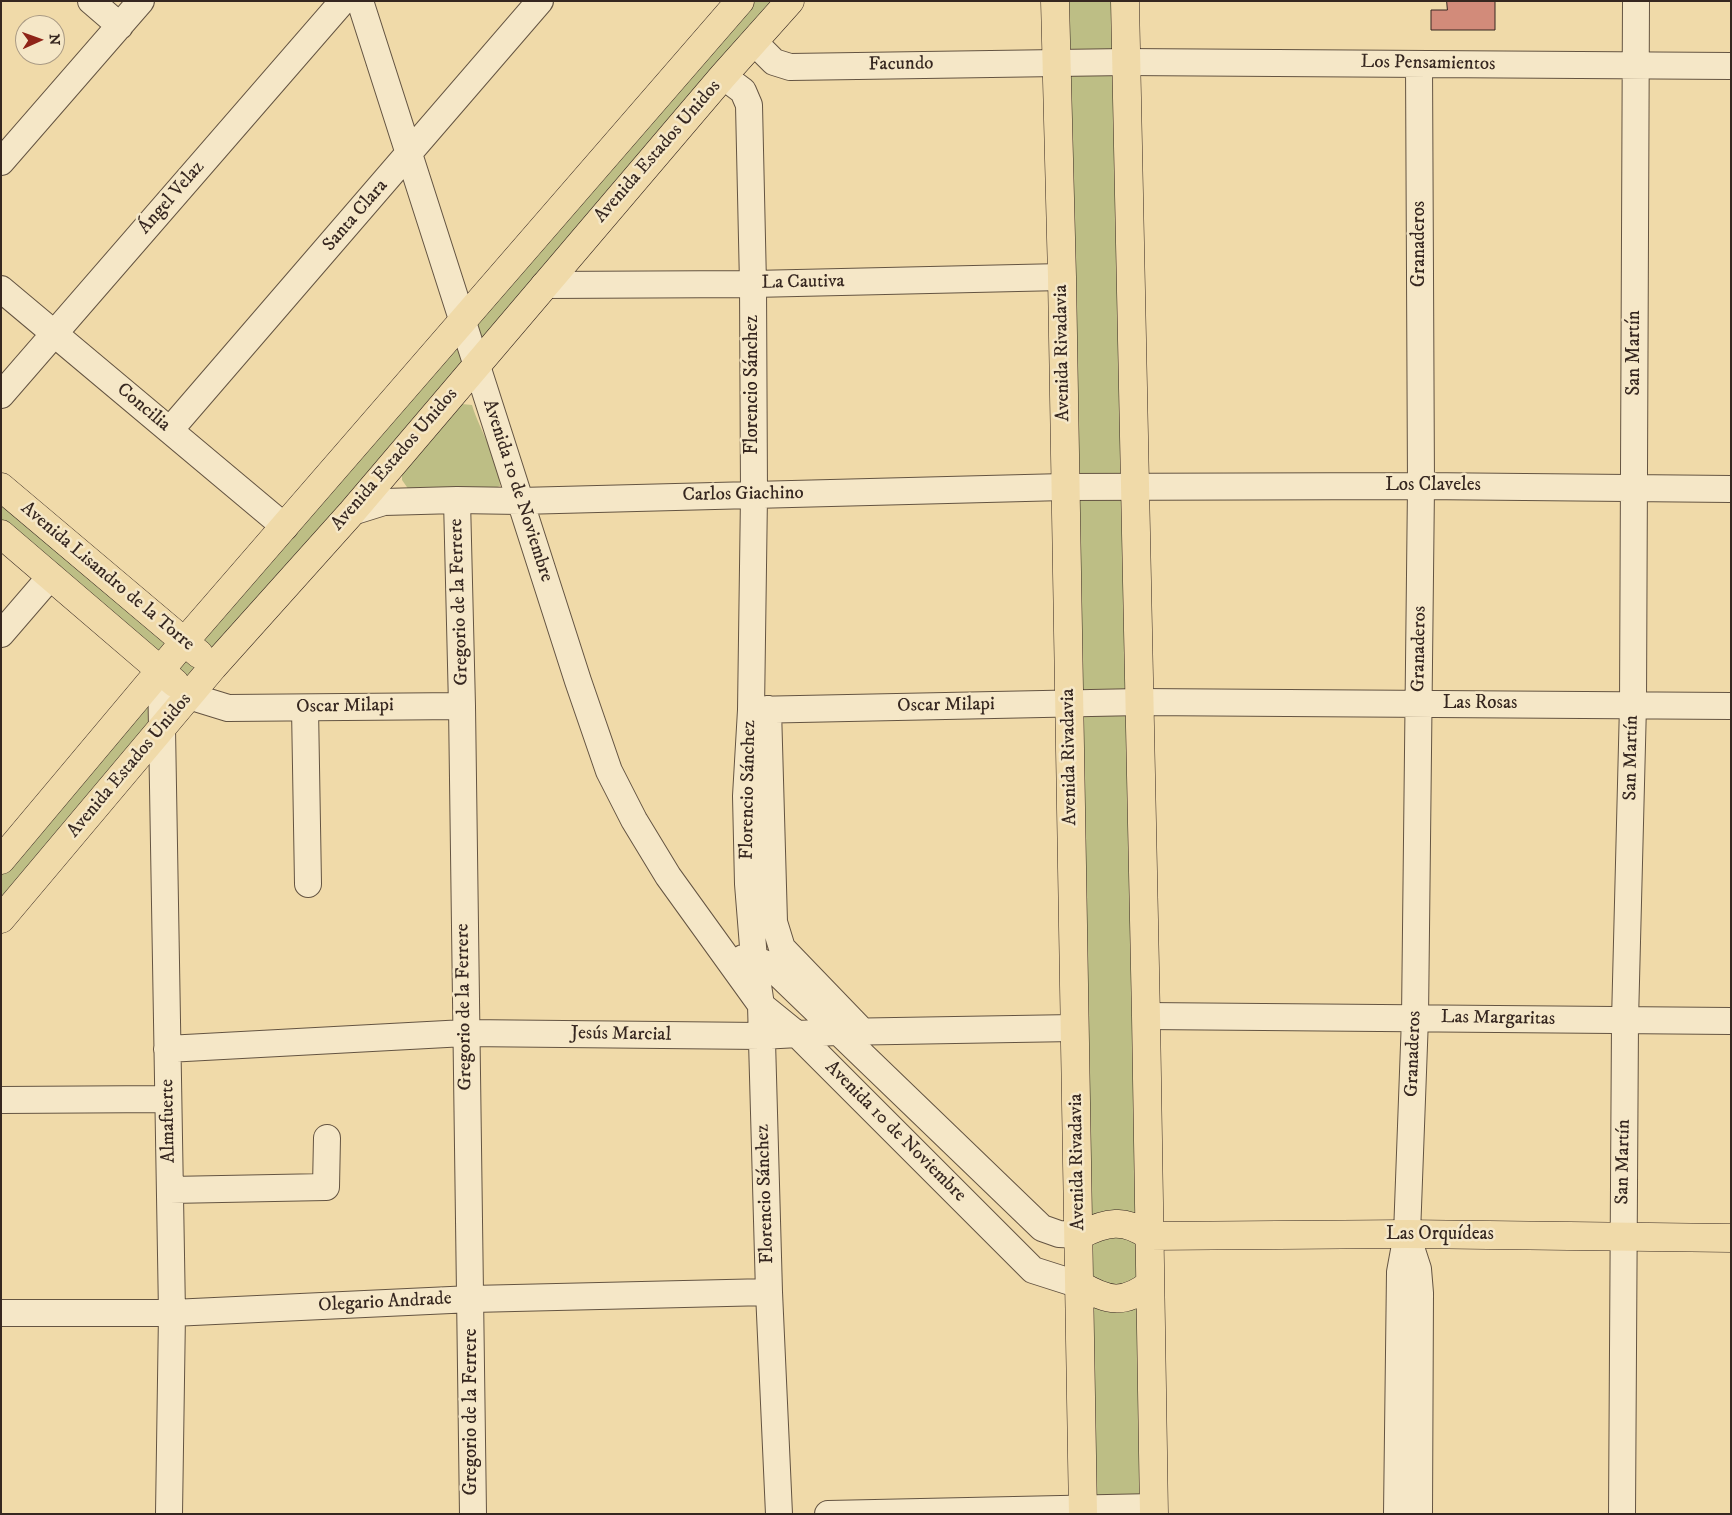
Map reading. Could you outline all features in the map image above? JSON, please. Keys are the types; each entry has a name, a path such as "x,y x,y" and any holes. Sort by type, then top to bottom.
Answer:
{"main road":[{"name":"Avenida Estados Unidos","path":"1,919 213,666 352,512 544,285 733,83 754,42 790,1"},
{"name":"Avenida Rivadavia","path":"1054,1 1062,277 1074,1028 1080,1235 1083,1511"},
{"path":"1125,1 1136,487 1154,1510"},
{"name":"Avenida Estados Unidos","path":"1,860 184,642 733,10"},
{"path":"733,10 754,42"},
{"path":"695,54 733,83"},
{"name":"Avenida Lisandro de la Torre","path":"1,487 213,666"},
{"name":"Avenida Lisandro de la Torre","path":"1,534 189,696"},
{"path":"1080,1235 1097,1226 1116,1223 1136,1226 1149,1236"},
{"name":"Las Orquídeas","path":"1149,1236 1407,1234 1731,1238"},
{"path":"1080,1285 1097,1295 1117,1299 1137,1295 1150,1284"}],"street":[{"path":"91,1 120,26"},
{"path":"1,162 141,1"},
{"name":"Ángel Velaz","path":"1,395 343,1"},
{"name":"Avenida 10 de Noviembre","path":"360,1 520,501 609,770 634,820 668,876 728,956 761,1005 798,1035 1033,1270 1080,1285"},
{"name":"Santa Clara","path":"170,430 540,1"},
{"name":"San Martín","path":"1622,1514 1625,1021 1633,706 1636,1"},
{"path":"733,83 755,74 774,62 754,42"},
{"name":"Facundo","path":"774,62 790,67 1125,62"},
{"name":"Los Pensamientos","path":"1125,62 1731,66"},
{"name":"Granaderos","path":"1397,1514 1400,1272 1407,1234 1415,1018 1421,486 1420,64"},
{"name":"Florencio Sánchez","path":"733,83 749,105 753,284 754,495 760,710 746,796 748,884 754,959 761,1005 769,1292 780,1514"},
{"name":"La Cautiva","path":"544,285 753,284 1062,277"},
{"name":"Concilia","path":"1,288 285,526"},
{"name":"Los Claveles","path":"1136,487 1421,486 1731,489"},
{"name":"Carlos Giachino","path":"352,512 384,502 520,501 1064,487 1136,487"},
{"name":"Gregorio de la Ferrere","path":"457,500 462,706 465,1033 472,1299 473,1514"},
{"path":"1,634 51,576"},
{"path":"213,666 228,708"},
{"name":"Almafuerte","path":"161,670 172,1313 169,1514"},
{"name":"Oscar Milapi","path":"189,696 228,708 462,706"},
{"name":"Las Rosas","path":"1140,702 1731,706"},
{"name":"Oscar Milapi","path":"760,710 1140,702"},
{"path":"305,708 308,884"},
{"path":"760,710 774,922 778,938 782,948 862,1031"},
{"name":"Avenida 10 de Noviembre","path":"728,956 754,959 769,965 836,1032 1042,1228 1059,1234 1080,1235"},
{"name":"Las Margaritas","path":"1146,1016 1731,1021"},
{"name":"Jesús Marcial","path":"167,1050 465,1033 761,1036 862,1031 1074,1028"},
{"path":"1,1100 168,1099"},
{"path":"170,1190 326,1186 327,1138"},
{"name":"Granaderos","path":"1407,1234 1418,1269 1420,1293 1420,1514"},
{"name":"Olegario Andrade","path":"1,1313 172,1313 472,1299 769,1292"},
{"path":"828,1514 1154,1510"}],"green space":[{"path":"740,1 790,1 1,919 1,860 161,670 1,534 1,487 184,642"},
{"path":"1055,1 1125,1 1154,1514 1083,1514"},
{"path":"462,404 472,405 493,455 500,486 488,490 409,490 402,480 402,468"}],"building":[{"path":"1447,1 1495,1 1495,30 1431,30 1431,10 1447,10"}]}
